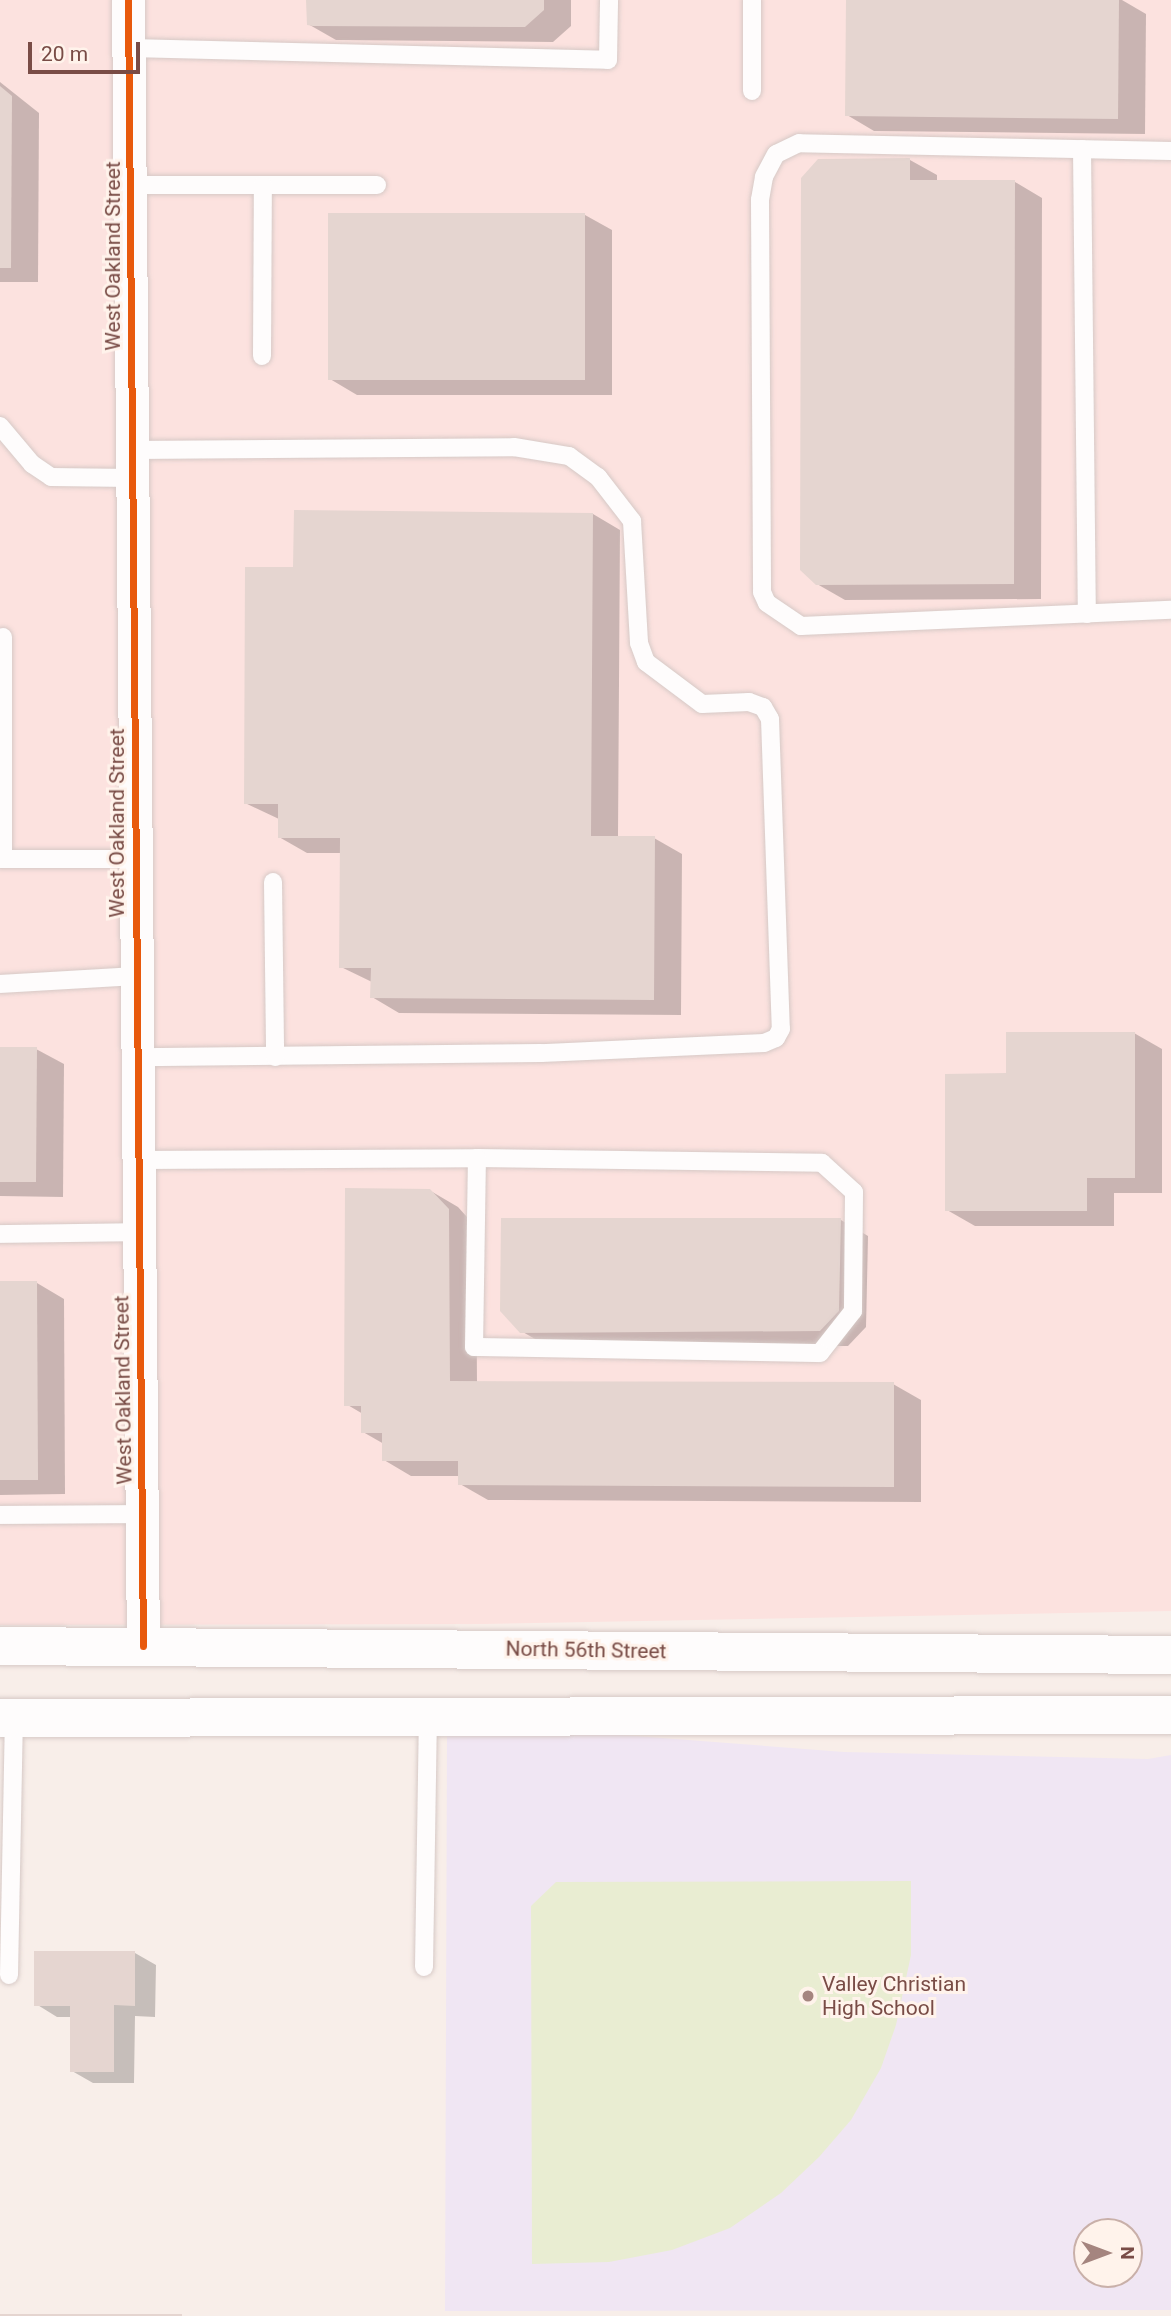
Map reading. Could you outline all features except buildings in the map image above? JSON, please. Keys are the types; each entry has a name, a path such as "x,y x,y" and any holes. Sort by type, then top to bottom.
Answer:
{"main road":[{"name":"North 56th Street","path":"0,1646 1171,1655"},
{"path":"7,1718 1171,1715"}],"street":[{"name":"West Oakland Street","path":"128,0 143,1646"}],"lane":[{"path":"129,48 608,60 609,0"},
{"path":"752,0 752,91"},
{"path":"1171,151 799,143 776,154 764,177 760,200 762,592 777,612 801,626 1171,610"},
{"path":"1082,149 1087,614"},
{"path":"130,185 377,185"},
{"path":"262,356 263,185"},
{"path":"0,426 32,464 51,477 132,464 514,447 569,456 598,477 632,521 639,643 646,662 702,704 749,702 763,707 770,719 781,1029 776,1038 764,1043 541,1054 136,1057"},
{"path":"3,637 2,859 135,859"},
{"path":"273,882 275,1057"},
{"path":"0,984 136,976"},
{"path":"138,1160 477,1158 822,1163 854,1192 853,1311 820,1353 474,1347 477,1158"},
{"path":"0,1234 139,1232"},
{"path":"0,1515 142,1514"},
{"path":"7,1718 9,1975"},
{"path":"424,1967 428,1718"}],"shaded area":[{"path":"0,0 1171,0 1171,1611 484,1624 0,1625"},
{"name":"Valley Christian High School","path":"447,1733 609,1734 844,1752 1148,1759 1171,1755 1171,2310 445,2311"}],"green space":[{"path":"911,1881 911,1955 896,2025 881,2068 851,2120 819,2157 781,2193 730,2228 672,2250 609,2262 532,2264 531,1906 556,1882"}],"cycle path":[{"path":"128,0 143,1646"}],"place":[{"name":"Valley Christian High School","path":"808,1996"}]}
